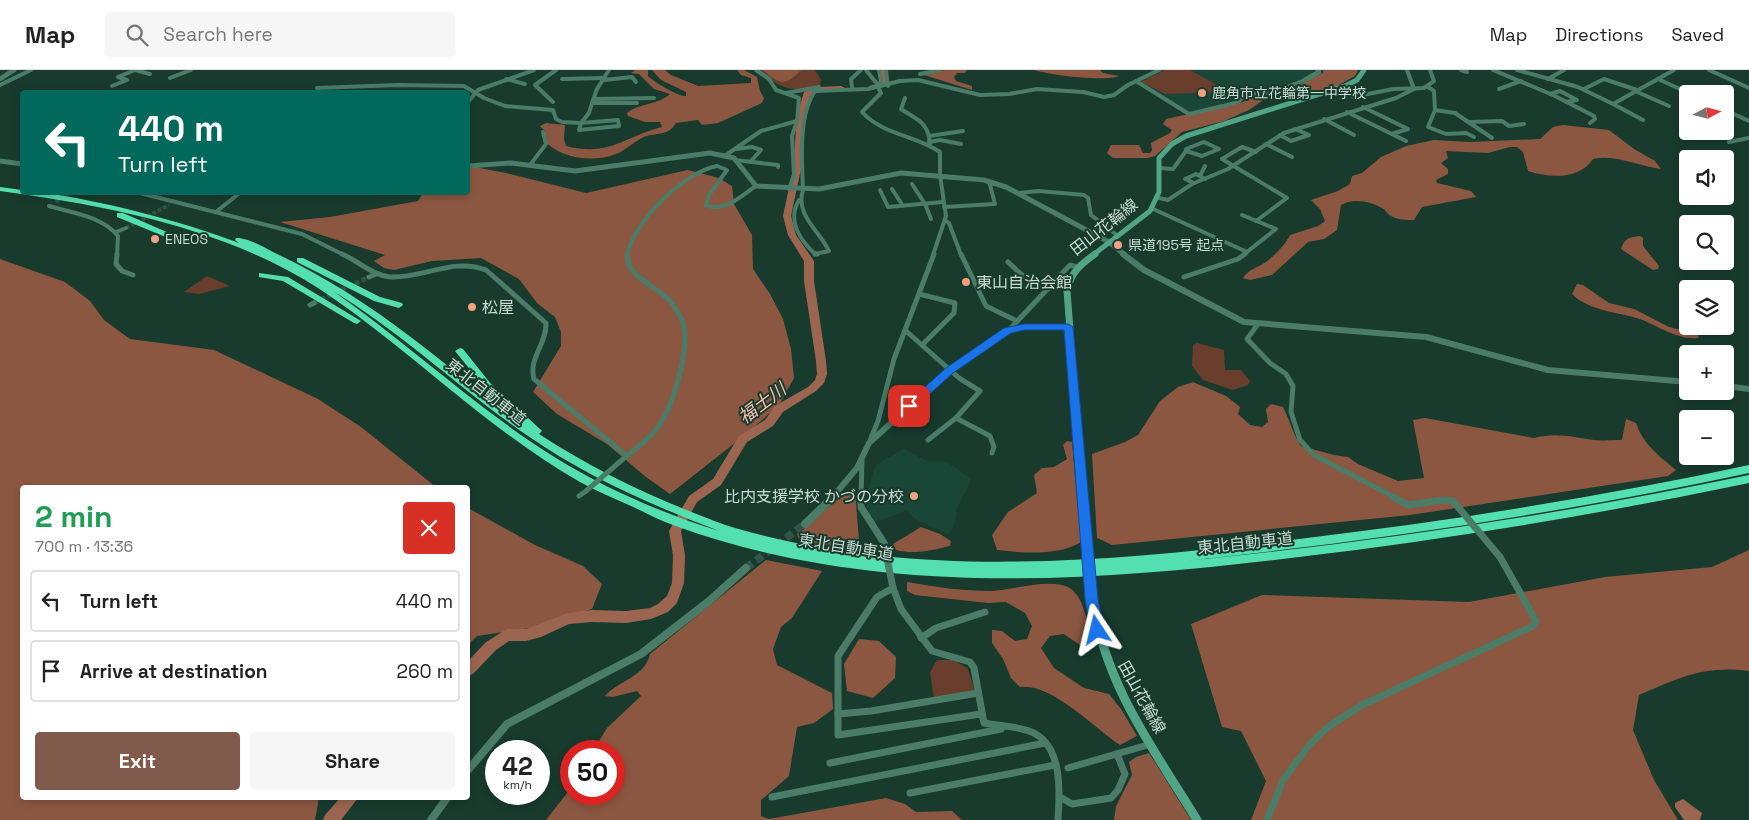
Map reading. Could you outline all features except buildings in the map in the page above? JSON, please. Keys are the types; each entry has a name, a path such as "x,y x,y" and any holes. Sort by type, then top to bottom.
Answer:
{"highway":[{"path":"0,183 20,186"},
{"name":"東北自動車道","path":"0,189 20,192"},
{"name":"東北自動車道","path":"36,195 150,217 219,239 274,262 317,284 416,357 477,406 556,463 588,481 692,523 778,552 834,564 940,575 1041,576 1204,564 1366,545 1571,513 1749,479"},
{"name":"東北自動車道","path":"84,195 148,210 226,234 282,258 343,293 405,337 505,415 565,456 668,513"},
{"path":"54,199 114,212 188,243"},
{"path":"226,234 292,257 378,299 399,305"},
{"path":"262,274 285,279 309,291 416,357"},
{"path":"460,351 488,386 565,456"},
{"name":"東北自動車道","path":"692,523 791,546 877,560 968,567 1075,565 1220,552 1436,526 1602,498 1749,470"}],"main road":[{"name":"田山花輪線","path":"1197,820 1113,682 1100,644 1092,599 1068,327 1067,291 1070,277 1077,267 1118,236 1151,208 1159,198 1159,158 1172,144 1186,136 1345,86 1357,80 1364,70"}],"street":[{"path":"0,79 14,70"},
{"path":"0,85 31,70"},
{"path":"112,86 127,80 118,77 135,70 150,74"},
{"path":"170,78 191,70"},
{"path":"475,92 534,70"},
{"path":"553,102 535,84 556,70"},
{"path":"317,88 398,85 464,86 484,98 505,106 554,110 556,119 562,122 580,123 618,120 619,126 579,130 580,123 593,101 597,89 609,70"},
{"path":"756,70 769,79 776,90 799,98 797,121 792,136 794,175 789,189"},
{"path":"852,87 851,79 861,70"},
{"path":"805,524 846,486 862,460 878,421 894,359 906,331 945,220 940,174 940,152 929,143 879,128 864,114 863,110 880,94 878,86 866,70"},
{"path":"878,86 881,82 879,70"},
{"path":"886,70 888,86"},
{"path":"912,80 925,70"},
{"path":"920,74 940,70"},
{"path":"786,93 816,88 888,86 900,81 912,80 931,82 980,95 1009,94 1033,88 1083,92 1104,97 1114,95 1136,81 1159,70"},
{"path":"1136,81 1146,89 1163,96 1182,111 1189,114 1239,101 1245,95 1284,88 1317,75 1318,70"},
{"path":"1407,70 1414,89"},
{"path":"1353,97 1393,90 1428,87 1434,81 1430,70"},
{"path":"1461,70 1467,72"},
{"path":"1493,70 1550,94 1594,116 1595,119 1590,123"},
{"path":"1517,70 1584,89 1643,120"},
{"path":"1548,78 1564,70"},
{"path":"1613,104 1674,70"},
{"path":"1709,70 1749,88"},
{"path":"562,79 632,78 636,82"},
{"path":"1584,89 1604,79 1669,106"},
{"path":"1658,79 1679,89"},
{"path":"506,80 525,84"},
{"path":"1499,89 1521,81"},
{"path":"799,200 800,207 829,252 815,254 810,250 792,218 792,211 803,190 802,144 809,100 815,92 878,86"},
{"path":"1428,87 1434,91 1435,110 1428,127 1446,134 1466,133 1474,137"},
{"path":"1159,198 1168,200 1194,183 1235,165 1280,135 1296,128 1396,98 1414,89"},
{"path":"1550,94 1560,91 1577,100 1566,102"},
{"path":"470,100 475,92"},
{"path":"593,101 654,98"},
{"path":"905,98 901,109 914,115 929,136 929,143"},
{"path":"593,101 637,102"},
{"path":"616,110 619,103"},
{"path":"1363,107 1408,128 1392,134"},
{"path":"1435,110 1455,114 1492,138"},
{"path":"1347,112 1406,141"},
{"path":"1734,114 1749,121"},
{"path":"1324,119 1354,135"},
{"path":"726,155 761,131 797,121"},
{"path":"1470,122 1502,121 1509,126 1524,124"},
{"path":"1280,135 1291,141 1308,135 1296,128"},
{"path":"929,136 963,131"},
{"path":"530,165 546,144 542,132"},
{"path":"1729,142 1749,138"},
{"path":"929,143 940,140 961,144"},
{"path":"1159,168 1173,169 1186,149 1204,142 1219,149 1202,156 1186,151"},
{"path":"1266,144 1292,157"},
{"path":"734,149 752,147 761,150 751,161"},
{"path":"1256,152 1242,147 1222,159 1235,165 1287,198 1256,221"},
{"path":"470,166 501,162 575,171 710,153 726,155 735,160 756,186"},
{"path":"735,160 778,165 778,167"},
{"path":"0,161 20,164"},
{"path":"579,496 652,435 666,412 677,381 684,340 684,327 666,296 631,269 627,258 634,237 648,214 686,184 714,166 727,170 709,195 706,206 718,209 756,186 803,190 828,187 889,174 940,174 989,181 1018,193 1109,242 1144,270 1232,318 1258,324 1426,336 1548,370 1679,381"},
{"path":"1200,176 1205,166"},
{"path":"1194,183 1185,179 1196,174 1205,179"},
{"path":"880,190 888,208 925,204 994,204 989,181"},
{"path":"912,184 925,204 931,219"},
{"path":"892,189 903,206"},
{"path":"1018,193 1039,191 1084,195 1088,198 1091,215 1118,236"},
{"path":"148,195 302,234 353,259 376,274 392,277 462,265 476,266 486,270 546,323 545,336 534,359 531,373 534,379 625,458"},
{"path":"217,211 237,195"},
{"path":"54,199 49,206 93,219 116,232 118,236 116,264 122,271 133,275"},
{"path":"169,205 176,202"},
{"path":"1151,208 1247,252"},
{"path":"1184,278 1238,259 1276,229 1242,215"},
{"path":"945,220 949,223 965,264 986,306 1017,321"},
{"path":"116,232 126,228"},
{"path":"1008,262 1022,275 1048,289"},
{"path":"869,443 950,370 1008,330 1070,265 1077,267"},
{"path":"369,277 376,274"},
{"path":"919,294 955,304 954,313 922,346"},
{"path":"1258,324 1247,339 1270,363 1286,374 1293,386 1291,412 1300,440 1314,455 1408,505 1443,500 1453,501 1500,557 1536,621 1533,626 1362,706 1328,727 1305,750 1283,780 1274,797 1267,820"},
{"path":"1008,330 1024,327 1068,327"},
{"path":"906,331 969,386 980,391 956,418 928,440"},
{"path":"1734,387 1749,389"},
{"path":"956,418 990,436 994,447 992,453"},
{"path":"862,460 861,507 884,543 893,588 900,609 932,651 970,662 974,668 984,723 1003,728 1031,731 1046,743 1054,756 1060,796 1058,820"},
{"path":"470,767 492,739 507,724 641,654 708,602 746,568"},
{"path":"893,588 877,596 838,656 838,735 981,714"},
{"path":"921,638 936,628 985,612"},
{"path":"838,714 871,711 978,693"},
{"path":"830,763 1003,728"},
{"path":"772,797 1046,743"},
{"path":"1068,768 1151,744"},
{"path":"1060,796 1072,804 1110,798 1118,790 1124,774 1117,754"},
{"path":"910,793 1055,765"},
{"path":"431,820 446,800"}],"shaded area":[{"path":"635,70 648,70 648,76 655,82 672,92 686,96 686,92 661,80 652,70 665,70 671,75 698,86 751,83 751,78 741,75 737,70 744,70 757,77 760,91 764,98 762,103 718,123 702,125 698,120 676,123 667,132 646,136 620,152 607,157 578,158 559,151 544,140 545,131 540,126 546,123 565,125 564,139 566,146 581,149 605,147 662,127 660,122 645,122 628,116 627,113 637,107 660,100 670,94 654,89 639,74 631,73"},
{"path":"759,70 815,70 821,80 820,86 801,89 787,88 774,82"},
{"path":"763,70 801,70 791,79 782,82"},
{"path":"945,70 967,70 965,73 957,73 954,77 956,81 972,86 972,90 924,75"},
{"path":"1034,70 1100,70 1103,73 1119,76 1112,78 1090,78 1064,76"},
{"name":"鹿角市立花輪第一中学校","path":"1161,70 1314,71 1313,74 1284,86 1256,90 1242,95 1238,100 1188,112 1139,82"},
{"path":"1165,70 1190,70 1221,87 1218,92 1165,94 1141,82"},
{"path":"1323,70 1358,70 1355,76 1337,86 1299,98 1266,98 1249,110 1224,121 1182,132 1155,156 1148,158 1113,158 1107,153 1111,145 1139,145 1143,153 1150,153 1152,150 1151,143 1172,130 1163,124 1166,119 1243,102 1254,95 1291,89 1323,73"},
{"path":"1563,125 1609,130 1634,149 1655,161 1661,169 1619,159 1602,158 1593,159 1580,171 1564,176 1555,176 1528,171 1523,152 1517,147 1488,153 1446,151 1448,158 1441,163 1448,169 1448,174 1436,180 1437,183 1471,191 1476,197 1422,207 1414,220 1402,220 1393,217 1382,208 1367,202 1345,203 1341,205 1337,230 1324,239 1308,242 1272,275 1250,280 1243,278 1272,257 1290,235 1318,226 1325,221 1320,209 1311,200 1338,191 1350,184 1352,176 1362,173 1381,157 1406,146 1434,140 1470,142 1540,139 1553,127"},
{"path":"474,167 506,173 586,193 688,170 719,178 732,186 734,204 752,235 753,269 770,294 783,319 791,349 794,378 779,405 745,435 670,494 646,477 607,444 557,414 533,392 561,346 561,332 555,317 537,303 519,279 481,258 432,261 394,270 384,268 374,261 385,255 280,222 330,217 418,201 422,195 470,195 470,168"},
{"path":"1640,236 1643,238 1643,246 1659,266 1658,269 1653,270 1621,249 1624,242 1628,239"},
{"path":"0,259 65,282 90,301 104,320 130,339 214,350 318,399 361,427 434,485 20,485 20,800 319,800 315,820 0,820"},
{"path":"207,276 230,286 199,294 184,292"},
{"path":"1577,284 1583,285 1609,303 1634,309 1669,327 1679,329 1679,335 1699,336 1698,338 1682,337 1640,319 1595,308 1572,294"},
{"path":"1197,343 1224,350 1225,370 1241,370 1250,381 1248,385 1233,390 1203,380 1192,366 1193,345"},
{"path":"1193,382 1226,396 1240,407 1238,414 1250,425 1262,427 1268,422 1266,409 1271,404 1283,407 1301,446 1348,457 1358,464 1398,481 1424,478 1413,420 1425,418 1534,438 1557,435 1594,440 1622,440 1626,419 1636,423 1647,443 1676,470 1668,476 1410,515 1112,545 1097,538 1092,454 1125,442 1138,435 1160,401 1178,387"},
{"path":"1067,441 1072,442 1081,542 1062,550 1018,552 997,550 992,535 1008,512 1037,493 1034,475 1042,468 1054,467 1067,459 1063,445"},
{"name":"比内支援学校 かづの分校","path":"904,449 929,462 947,462 970,478 971,481 957,508 954,527 947,534 917,520 906,511 874,523 870,516 865,502 874,469 880,462"},
{"path":"851,488 855,490 859,541 852,550 846,551 799,539 797,534"},
{"path":"470,509 535,545 583,566 602,584 592,609 544,626 477,636 470,643"},
{"path":"921,527 940,534 951,541 950,546 917,552 896,550 893,544"},
{"path":"1749,550 1749,671 1705,671 1680,678 1639,695 1633,730 1654,780 1678,820 1251,820 1266,781 1241,731 1222,727 1191,624 1262,595 1469,602 1605,577 1712,567"},
{"path":"766,560 822,571 792,618 781,627 773,649 777,665 832,693 833,709 814,723 797,727 789,776 761,800 761,816 769,819 886,798 905,804 916,812 952,811 962,820 546,820 560,802 560,805 625,805 625,740 600,740 607,728 641,696 637,691 613,697 605,696 643,668 650,654"},
{"path":"907,582 980,591 1051,584 1068,587 1074,591 1085,612 1092,642 1090,648 1084,648 1064,634 1050,636 1041,648 1054,668 1084,688 1109,694 1121,709 1137,736 1120,745 1059,699 1032,688 1020,687 1011,678 1003,659 992,643 992,630 1002,631 1015,641 1027,639 1032,626 1025,613 1006,602 988,603 915,595 907,591"},
{"path":"859,639 879,641 896,657 895,678 873,698 847,691 844,664"},
{"path":"937,660 954,660 968,669 974,689 972,692 934,699 930,672"},
{"path":"1149,753 1191,820 1114,820 1116,806 1132,775 1129,762 1136,757"},
{"path":"1683,799 1702,813 1700,820 1684,820 1675,807 1675,803"}],"waterway":[{"name":"福士川","path":"871,87 884,84 882,70"},
{"name":"福士川","path":"470,668 491,646 507,635 526,635 541,631 568,619 592,616 626,617 651,613 663,608 672,599 678,583 679,555 675,531 693,499 717,482 743,439 769,423 779,409 812,389 820,381 822,374 821,361 809,281 809,261 792,235 787,216 797,169 801,115 807,94 818,89 841,88"},
{"name":"福士川","path":"331,820 348,800"}],"tunnel":[{"path":"56,202 66,195"},
{"path":"126,228 169,205"},
{"path":"314,303 369,277"},
{"path":"746,568 805,524"}],"place":[{"name":"鹿角市立花輪第一中学校","path":"1202,93"},
{"name":"ENEOS","path":"155,239"},
{"name":"県道195号 起点","path":"1118,245"},
{"name":"東山自治会館","path":"966,282"},
{"name":"松屋","path":"472,307"},
{"name":"比内支援学校 かづの分校","path":"914,496"}],"route":[{"path":"909,406 950,370 1008,330 1024,327 1068,327 1092,599 1097,630"}]}
